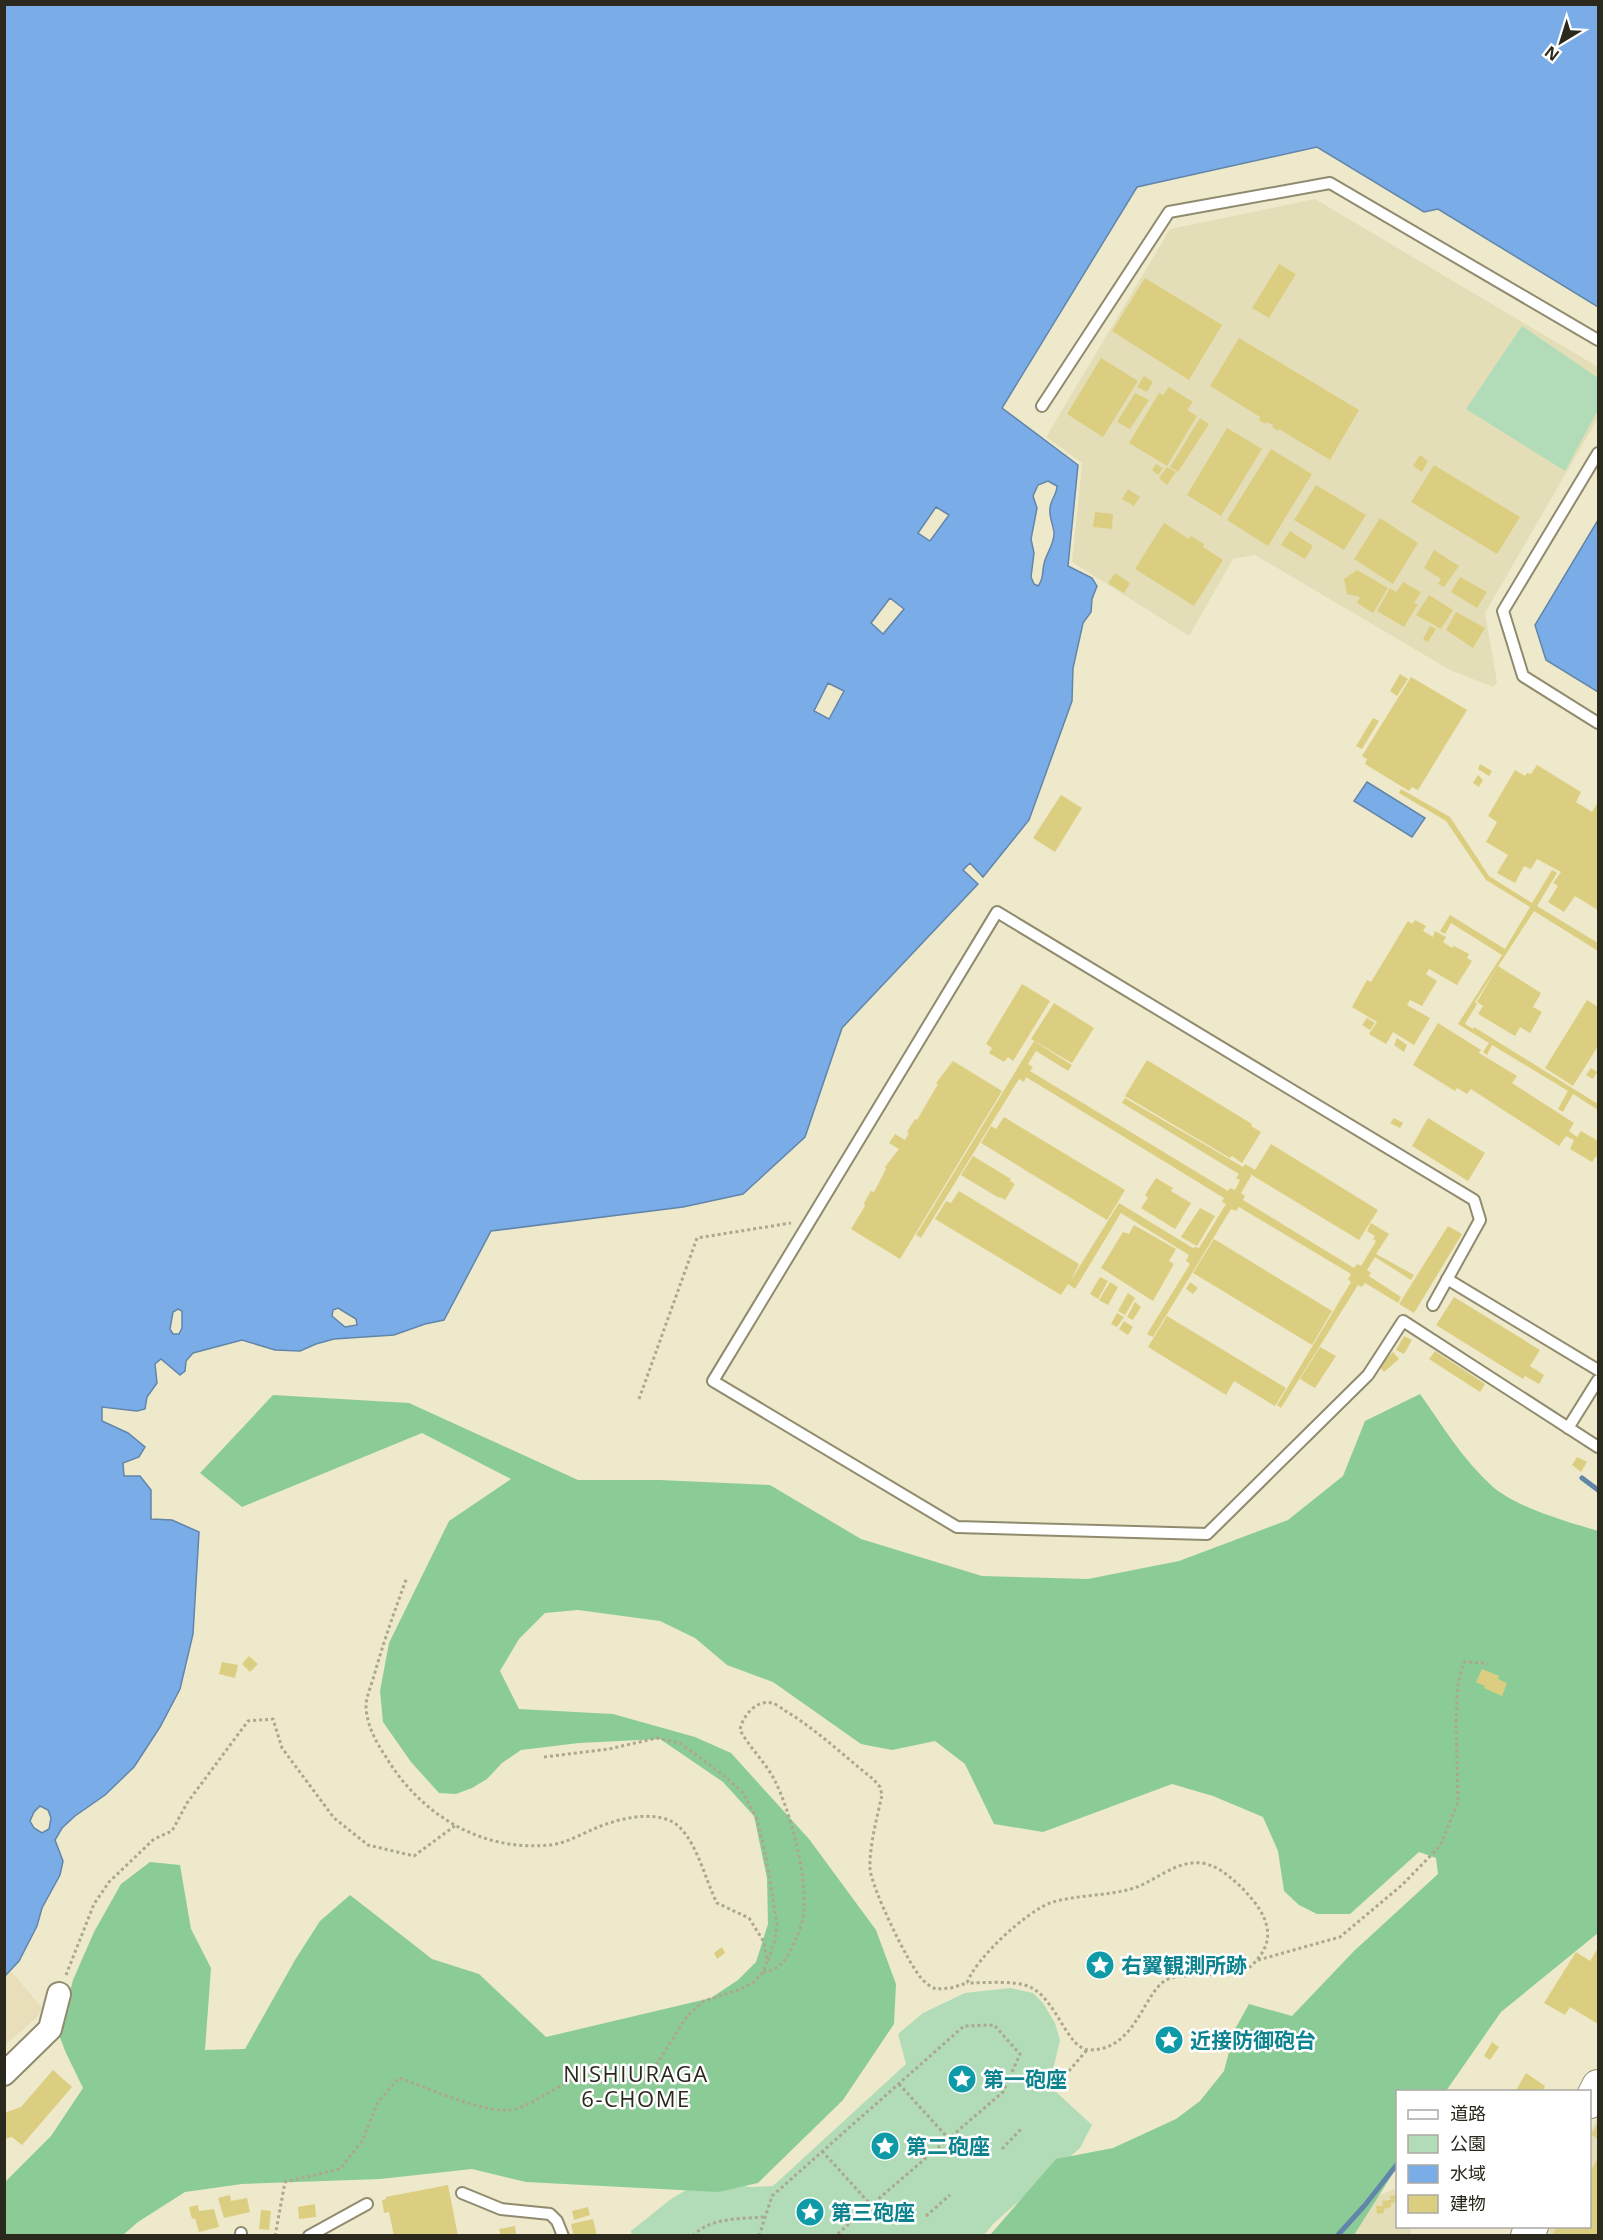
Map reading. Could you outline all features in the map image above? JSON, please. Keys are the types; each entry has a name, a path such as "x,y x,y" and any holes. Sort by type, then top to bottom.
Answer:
{"street":[{"path":"4,2074 50,2029 59,1994"},
{"path":"1591,2100 1599,2086"}],"lane":[{"path":"1042,406 1169,212 1330,183 1599,340"},
{"path":"1599,453 1503,611 1523,676 1599,723"},
{"path":"1433,1305 1480,1220 1474,1200 997,912 713,1381 957,1527 1207,1534 1368,1375 1403,1322 1599,1447"},
{"path":"1447,1279 1599,1370"},
{"path":"1568,1428 1599,1380"},
{"path":"462,2193 501,2209 550,2214 557,2221 563,2235"},
{"path":"309,2235 367,2204"}],"path":[{"path":"639,1399 697,1238 810,1220"},
{"path":"407,1577 391,1620 366,1704 367,1721 400,1780 437,1815 473,1834 519,1846 550,1845 598,1827 632,1818 658,1816 673,1822 680,1828 694,1849 717,1903 749,1918 764,1942 767,1962"},
{"path":"1257,1960 1340,1937 1402,1884 1440,1846 1458,1802 1456,1720 1458,1684 1464,1662 1488,1663"},
{"path":"763,1972 772,1972 788,1957 804,1913 803,1883 792,1825 774,1779 740,1730 741,1722 758,1704 772,1703 797,1718 880,1787 882,1796 870,1860 870,1872 906,1953 922,1979 936,1989 944,1990 967,1983 1029,1986 1040,1993 1052,2006 1075,2045 1087,2050 1110,2045 1123,2037 1136,2022 1155,1990 1167,1979 1246,1970 1265,1948 1268,1927 1260,1909 1224,1872 1214,1865 1192,1863 1179,1866 1130,1890 1050,1903 1021,1922 985,1955 971,1972 967,1983"},
{"path":"59,1994 94,1904 109,1882 154,1839 172,1831 186,1803 248,1721 273,1719 282,1748 301,1775 334,1818 368,1845 414,1856 456,1825"},
{"path":"275,2235 285,2182 340,2169 362,2141 378,2102 399,2078 495,2110 515,2109 588,2074 613,2074 642,2079 650,2075 687,2016 705,2001 741,1989 754,1982 763,1972 776,1940 777,1924 765,1852 756,1819 743,1793 726,1777 680,1743 657,1738 609,1749 544,1757"},
{"path":"759,2235 772,2196 822,2151 964,2026 994,2025 1020,2054 1003,2092 835,2235"},
{"path":"1061,2080 1087,2050"},
{"path":"899,2084 948,2139"},
{"path":"1002,2149 1022,2128"},
{"path":"822,2151 871,2205"},
{"path":"926,2216 950,2195"},
{"path":"693,2235 701,2226 717,2222 765,2217"}],"shaded area":[{"path":"1315,199 1598,367 1598,418 1485,613 1497,682 1493,687 1450,670 1255,555 1233,559 1189,636 1072,562 1082,463 1046,437 1170,229"},
{"path":"1598,2116 1598,2235 1542,2236 1546,2228 1591,2228 1591,2131"},
{"path":"1396,2190 1396,2228 1411,2228 1411,2235 1344,2236 1362,2203"}],"green space":[{"path":"1522,326 1598,378 1598,410 1565,471 1466,409"},
{"path":"1420,1394 1462,1454 1481,1476 1502,1494 1528,1507 1598,1531 1598,1933 1501,2012 1447,2090 1396,2090 1396,2169 1354,2235 990,2235 1056,2159 1113,2148 1176,2119 1200,2101 1224,2071 1235,2029 1249,2004 1292,2016 1354,1951 1438,1874 1436,1858 1419,1852 1350,1914 1317,1914 1299,1905 1284,1891 1278,1851 1263,1817 1213,1796 1172,1784 1043,1832 994,1824 965,1764 935,1741 892,1750 861,1744 773,1682 727,1665 695,1638 660,1621 578,1610 545,1613 519,1639 500,1671 519,1709 613,1714 695,1737 731,1753 809,1839 876,1930 896,1984 894,2024 843,2100 758,2183 718,2192 526,2182 472,2169 380,2179 242,2184 185,2192 138,2222 123,2235 5,2236 5,2182 51,2136 83,2088 59,2035 73,1980 94,1932 121,1884 150,1862 180,1865 191,1929 211,1968 205,2050 245,2049 295,1960 320,1921 350,1895 432,1959 479,1974 546,2037 711,1998 738,1980 756,1962 768,1924 767,1878 754,1816 723,1782 660,1739 579,1743 521,1750 502,1763 487,1779 456,1794 439,1793 411,1762 383,1722 380,1691 389,1643 449,1521 511,1479 422,1433 242,1507 200,1473 273,1395 409,1403 578,1480 660,1480 770,1485 861,1539 982,1576 1088,1579 1179,1561 1288,1520 1343,1476 1365,1421"},
{"path":"1010,1988 1033,1993 1043,2003 1055,2023 1060,2040 1052,2074 1054,2090 1092,2125 1080,2148 994,2223 984,2235 632,2236 631,2231 671,2199 705,2179 750,2187 773,2186 906,2064 898,2034 923,2013 965,1993"}],"sand":[{"path":"10,1970 42,2008 36,2018 5,2045 5,1977"}],"water":[{"path":"5,4 1598,5 1598,307 1438,209 1424,212 1317,147 1137,187 1002,408 1078,465 1068,566 1092,578 1097,586 1092,599 1091,612 1083,623 1073,668 1072,701 1029,820 983,877 970,863 963,870 978,884 842,1028 805,1137 743,1194 683,1207 491,1231 444,1320 394,1335 334,1339 300,1351 275,1350 242,1340 193,1353 186,1361 185,1371 180,1375 161,1359 155,1364 157,1383 147,1397 145,1409 137,1411 102,1407 102,1421 128,1433 145,1447 139,1457 123,1463 124,1476 140,1476 151,1490 151,1519 172,1520 199,1532 193,1634 180,1689 160,1727 134,1767 105,1795 62,1828 55,1840 63,1861 60,1875 42,1908 37,1926 19,1961 5,1976","holes":["1048,481 1057,486 1050,509 1054,536 1038,586 1034,584 1031,577 1034,553 1031,539 1037,508 1033,496 1038,485","936,507 949,515 930,541 918,533","890,598 904,609 883,634 871,623","828,683 844,691 829,719 814,711","338,1308 356,1319 357,1325 345,1327 332,1316 333,1310","178,1309 182,1311 182,1328 179,1334 173,1334 170,1329 173,1312","40,1806 48,1810 51,1818 49,1829 42,1833 34,1828 30,1821"]},
{"path":"1598,520 1598,692 1546,660 1535,625"},
{"path":"1367,782 1425,818 1412,837 1354,801"}],"building":[{"path":"1279,264 1296,274 1269,318 1252,308"},
{"path":"1145,278 1222,325 1189,380 1112,331"},
{"path":"1239,338 1359,410 1330,460 1279,429 1278,431 1272,427 1273,425 1266,422 1265,424 1259,420 1260,417 1210,386"},
{"path":"1101,358 1138,381 1103,437 1067,414"},
{"path":"1144,376 1153,382 1147,392 1137,387"},
{"path":"1169,387 1193,402 1187,410 1197,416 1167,466 1129,443 1159,393 1163,395"},
{"path":"1135,393 1149,400 1130,429 1117,422"},
{"path":"1200,418 1209,424 1178,472 1170,467"},
{"path":"1227,428 1262,449 1221,516 1187,495"},
{"path":"1271,449 1312,474 1268,546 1227,520"},
{"path":"1420,455 1428,461 1422,472 1413,466"},
{"path":"1156,464 1163,468 1158,475 1152,470"},
{"path":"1434,465 1520,517 1497,554 1411,502"},
{"path":"1167,467 1176,472 1167,485 1159,478"},
{"path":"1316,485 1366,515 1344,550 1294,520"},
{"path":"1128,489 1140,497 1134,506 1122,499"},
{"path":"1095,512 1113,514 1112,529 1093,527"},
{"path":"1380,518 1418,543 1393,584 1354,559"},
{"path":"1164,523 1189,539 1191,536 1204,544 1203,547 1223,560 1194,606 1135,569"},
{"path":"1290,531 1313,546 1305,559 1281,545"},
{"path":"1434,550 1459,566 1444,587 1438,584 1441,579 1424,568"},
{"path":"1357,570 1388,588 1373,613 1357,603 1360,597 1347,594 1344,579"},
{"path":"1115,573 1130,583 1124,593 1108,583"},
{"path":"1460,577 1487,592 1477,608 1451,592"},
{"path":"1403,582 1421,592 1414,603 1418,604 1404,627 1377,611 1390,588 1396,592"},
{"path":"1429,595 1453,610 1441,629 1416,615"},
{"path":"1456,612 1485,628 1473,648 1446,630"},
{"path":"1430,626 1436,629 1428,642 1423,639"},
{"path":"1400,674 1408,679 1397,696 1390,691"},
{"path":"1411,677 1467,710 1418,790 1412,787 1409,791 1365,764 1367,759 1362,756"},
{"path":"1373,718 1379,721 1362,749 1356,746"},
{"path":"1480,764 1492,771 1489,776 1478,769"},
{"path":"1537,765 1581,792 1576,802 1592,812 1598,802 1598,910 1575,896 1564,912 1548,902 1558,886 1553,883 1561,872 1537,859 1531,869 1524,866 1515,883 1497,873 1508,855 1486,842 1497,822 1488,816 1515,770 1525,776 1527,773 1531,774"},
{"path":"1478,775 1483,780 1479,787 1473,783"},
{"path":"1401,789 1450,817 1489,876 1532,903 1552,870 1557,873 1537,906 1598,943 1598,951 1534,911 1475,1002 1477,1004 1465,1024 1473,1029 1474,1027 1598,1104 1598,1110 1573,1094 1563,1112 1558,1109 1568,1091 1492,1045 1487,1055 1483,1052 1489,1043 1458,1024 1502,955 1451,923 1445,934 1440,931 1450,915 1505,949 1530,907 1486,880 1446,821 1399,793"},
{"path":"1061,795 1082,808 1055,852 1033,838"},
{"path":"1415,920 1426,926 1423,931 1433,937 1435,931 1446,937 1443,942 1469,954 1467,958 1472,961 1457,985 1429,969 1426,974 1437,981 1422,1006 1410,1000 1407,1005 1430,1018 1414,1045 1393,1032 1386,1044 1369,1034 1377,1022 1352,1007 1367,980 1371,982 1408,921 1412,924"},
{"path":"1498,966 1541,993 1533,1007 1542,1012 1530,1033 1520,1027 1515,1036 1478,1014 1483,1006 1477,1002"},
{"path":"1022,984 1050,1001 1013,1061 1008,1057 1004,1062 989,1053 992,1048 986,1044"},
{"path":"1587,1000 1598,1007 1598,1046 1573,1086 1545,1068"},
{"path":"1054,1003 1094,1028 1072,1063 1031,1039"},
{"path":"1367,1018 1375,1023 1370,1030 1362,1025"},
{"path":"1438,1023 1481,1050 1479,1053 1517,1076 1512,1083 1574,1123 1569,1131 1577,1137 1581,1131 1598,1141 1598,1158 1596,1156 1592,1162 1570,1149 1574,1140 1566,1136 1559,1146 1471,1089 1467,1094 1457,1088 1455,1091 1413,1065"},
{"path":"1397,1038 1407,1045 1404,1052 1394,1045"},
{"path":"1034,1041 1072,1065 1068,1071 1036,1051 1028,1064 1033,1067 1030,1071 1228,1191 1230,1188 1235,1190 1240,1180 1236,1178 1239,1174 1122,1103 1125,1098 1243,1167 1245,1164 1255,1170 1271,1144 1378,1210 1359,1240 1250,1174 1241,1193 1245,1196 1243,1200 1354,1268 1357,1264 1361,1266 1376,1241 1373,1239 1375,1236 1367,1231 1371,1223 1389,1234 1376,1254 1414,1275 1411,1280 1375,1257 1367,1270 1371,1273 1369,1276 1401,1297 1398,1303 1365,1283 1362,1287 1358,1285 1281,1408 1277,1405 1351,1282 1348,1279 1351,1274 1239,1207 1236,1211 1231,1209 1153,1337 1147,1334 1190,1264 1186,1261 1189,1255 1121,1213 1075,1289 1068,1284 1061,1295 935,1219 946,1201 951,1203 959,1191 1079,1264 1070,1282 1119,1203 1193,1248 1199,1248 1226,1204 1222,1202 1224,1198 1026,1077 1024,1082 1019,1079 921,1238 916,1235"},
{"path":"1147,1060 1252,1124 1251,1126 1261,1132 1242,1163 1125,1096"},
{"path":"953,1061 1002,1091 900,1259 851,1229 871,1191 874,1192 885,1167 899,1149 889,1143 895,1134 905,1140 909,1133 907,1132 915,1119 917,1120 938,1084 936,1083"},
{"path":"1591,1068 1597,1072 1593,1079 1586,1075"},
{"path":"1004,1117 1125,1190 1107,1220 981,1143 991,1126 996,1129"},
{"path":"1394,1118 1403,1123 1400,1128 1390,1123"},
{"path":"1428,1118 1485,1153 1468,1181 1412,1146"},
{"path":"973,1156 1011,1179 1010,1181 1015,1184 1005,1200 961,1175"},
{"path":"1156,1178 1173,1188 1171,1191 1191,1203 1175,1229 1141,1208 1148,1198 1145,1195"},
{"path":"1200,1208 1215,1216 1197,1246 1181,1237"},
{"path":"1134,1225 1176,1249 1169,1261 1174,1264 1153,1301 1101,1268 1123,1232 1129,1234"},
{"path":"1448,1226 1462,1234 1414,1313 1399,1304"},
{"path":"1214,1239 1332,1311 1312,1345 1193,1273"},
{"path":"1100,1277 1108,1281 1098,1299 1090,1294"},
{"path":"1110,1282 1118,1287 1108,1305 1099,1300"},
{"path":"1190,1282 1198,1288 1193,1294 1186,1289"},
{"path":"1128,1293 1135,1298 1125,1315 1118,1311"},
{"path":"1454,1297 1540,1350 1530,1366 1544,1375 1539,1384 1525,1376 1523,1379 1436,1325"},
{"path":"1135,1302 1141,1307 1133,1320 1127,1317"},
{"path":"1117,1313 1124,1317 1117,1327 1111,1324"},
{"path":"1167,1316 1286,1388 1275,1406 1234,1381 1226,1395 1148,1347"},
{"path":"1124,1321 1133,1327 1128,1335 1119,1329"},
{"path":"1404,1336 1412,1340 1404,1354 1396,1350"},
{"path":"1320,1347 1336,1356 1315,1388 1300,1379"},
{"path":"1435,1351 1485,1384 1480,1392 1429,1359"},
{"path":"1393,1352 1399,1359 1384,1372 1379,1366"},
{"path":"1577,1457 1587,1462 1581,1472 1572,1465"},
{"path":"249,1656 258,1664 250,1672 242,1664"},
{"path":"222,1662 238,1665 235,1678 219,1674"},
{"path":"1482,1669 1499,1676 1498,1679 1507,1683 1502,1696 1476,1682"},
{"path":"722,1947 725,1953 717,1959 714,1953"},
{"path":"1598,1948 1598,2024 1570,2007 1565,2015 1544,2003 1576,1952 1590,1961"},
{"path":"1492,2042 1499,2047 1490,2060 1484,2056"},
{"path":"53,2070 72,2087 22,2145 12,2137 4,2139 4,2113 21,2107"},
{"path":"1526,2073 1545,2086 1543,2090 1516,2090"},
{"path":"1598,2123 1598,2139 1591,2135"},
{"path":"1598,2157 1598,2236 1552,2236 1556,2228 1591,2228 1591,2170"},
{"path":"448,2185 458,2236 394,2236 389,2212 384,2213 382,2200 386,2197"},
{"path":"230,2195 231,2201 247,2198 250,2212 224,2218 218,2198"},
{"path":"1396,2195 1396,2202 1391,2203 1391,2207 1384,2209 1384,2213 1377,2214 1376,2206 1383,2206 1382,2201 1391,2200 1389,2196"},
{"path":"315,2204 316,2217 299,2219 298,2207"},
{"path":"198,2205 199,2211 214,2209 219,2227 199,2232 189,2207"},
{"path":"588,2207 590,2215 574,2220 572,2211"},
{"path":"261,2210 271,2211 269,2230 259,2229"},
{"path":"593,2219 597,2236 574,2236 571,2224"},
{"path":"515,2226 516,2234 501,2236 499,2229"}],"waterway":[{"path":"1582,1478 1598,1490"},
{"path":"1337,2236 1396,2166"}],"place":[{"name":"右翼観測所跡","path":"1100,1965"},
{"name":"近接防御砲台","path":"1169,2040"},
{"name":"第一砲座","path":"962,2079"},
{"name":"第二砲座","path":"885,2146"},
{"name":"第三砲座","path":"810,2212"}],"district":[{"name":"NISHIURAGA 6-CHOME","path":"636,2086"}]}
